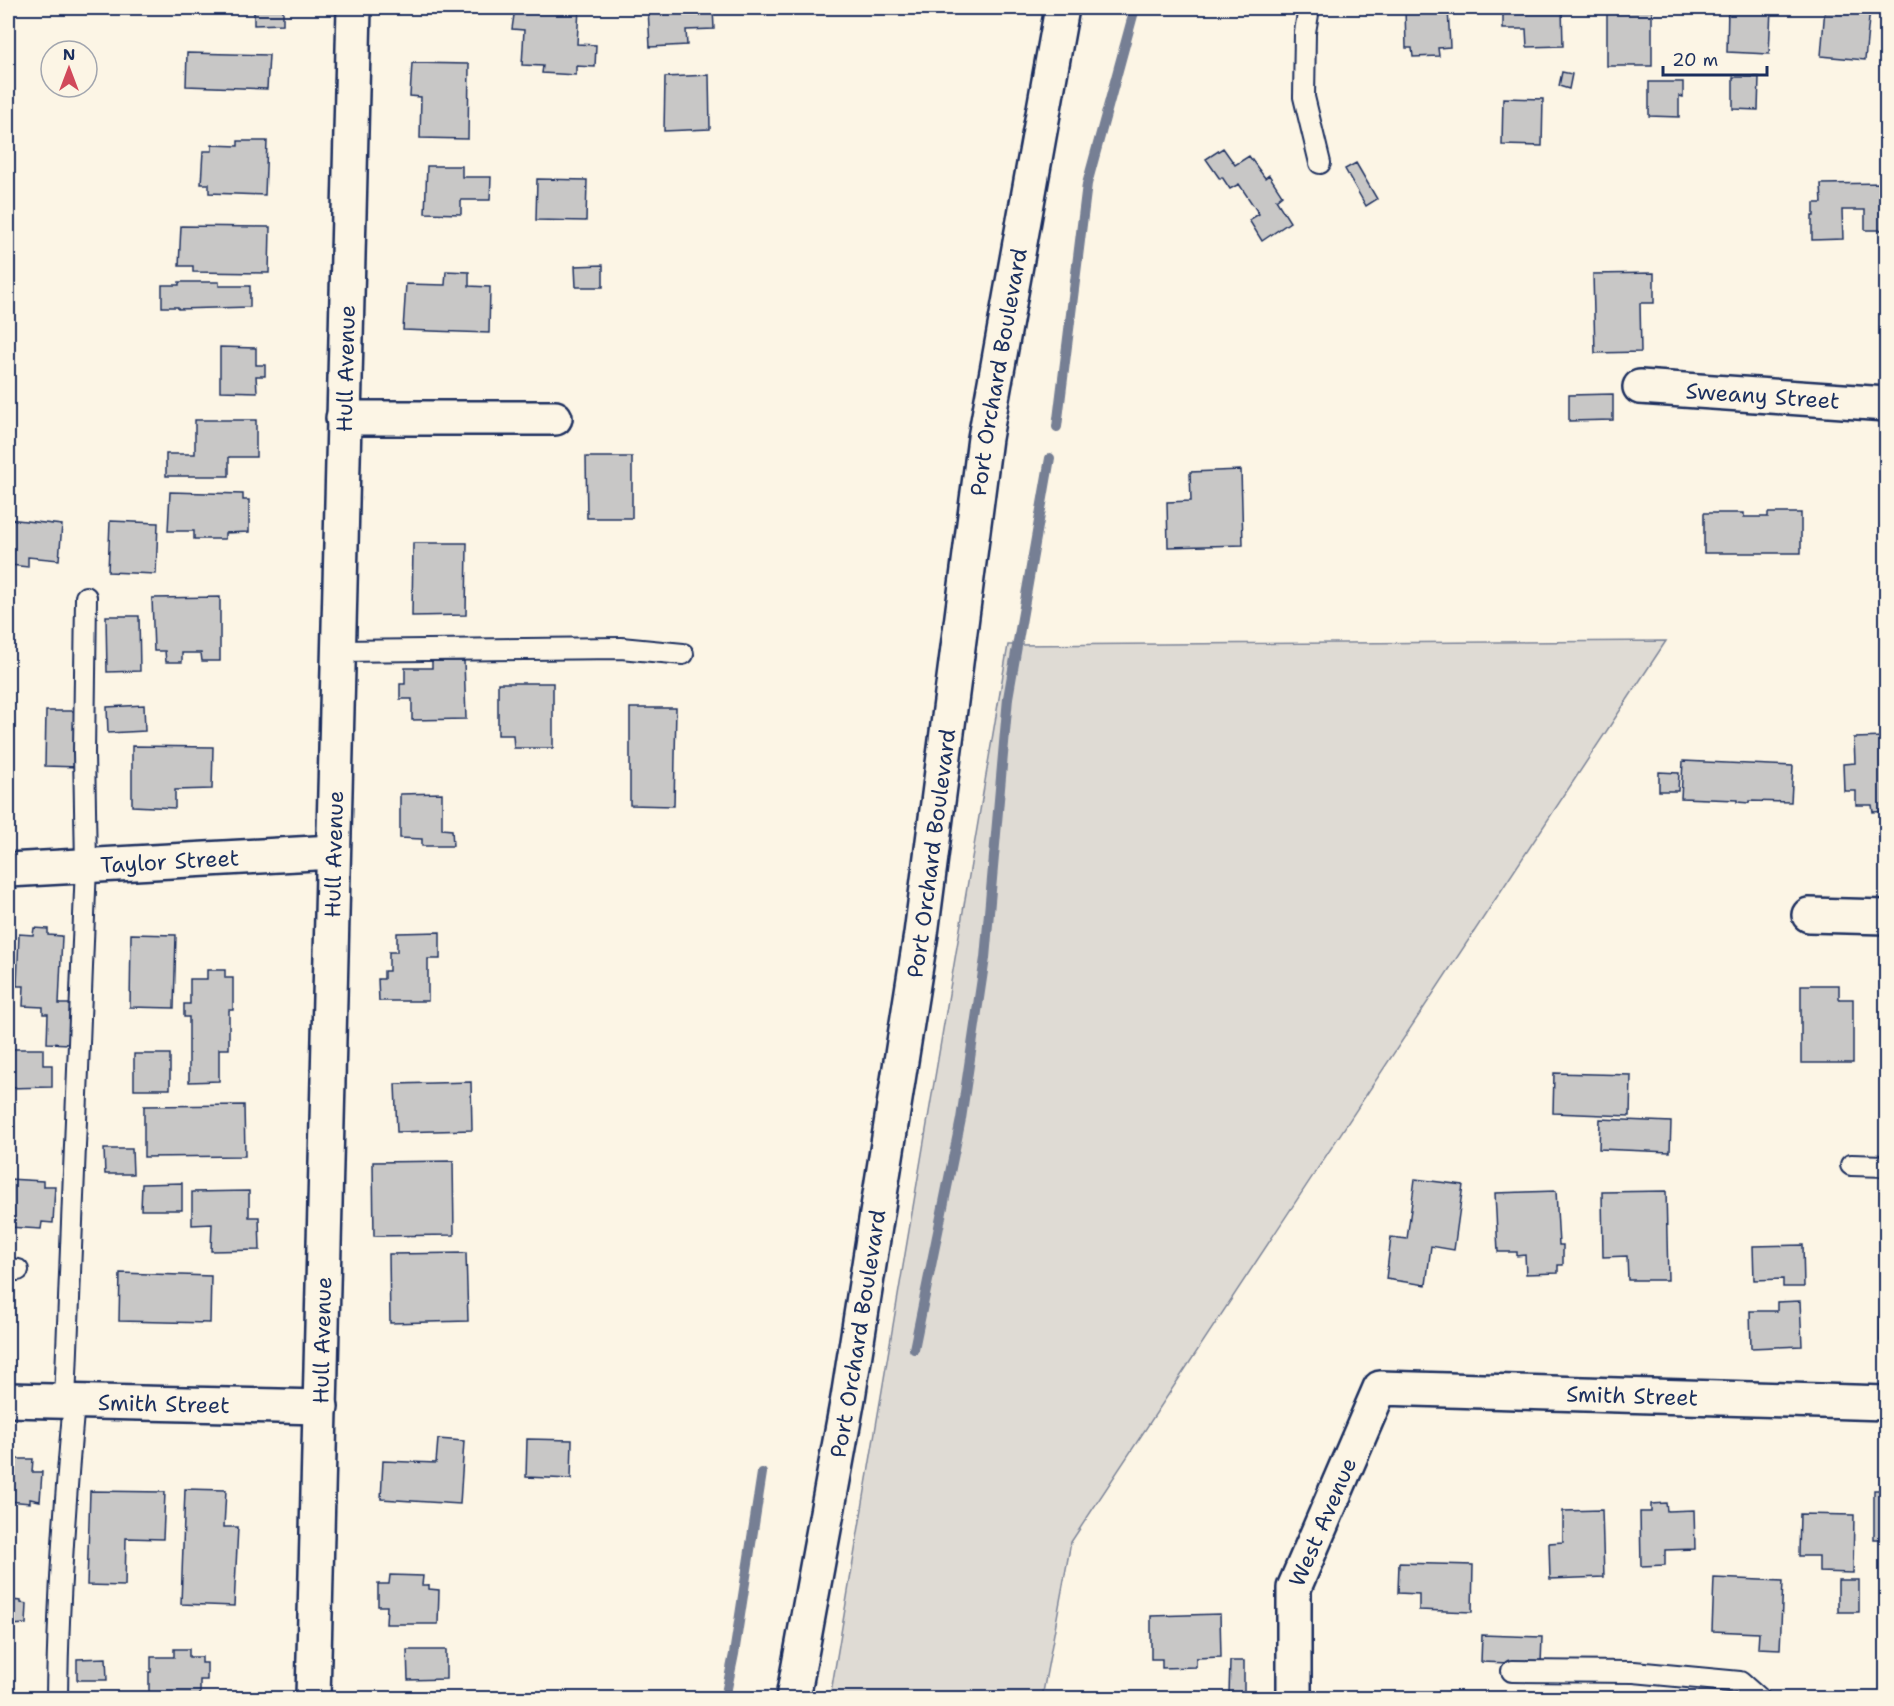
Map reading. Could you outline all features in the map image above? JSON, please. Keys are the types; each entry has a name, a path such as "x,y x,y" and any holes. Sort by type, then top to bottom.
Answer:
{"street":[{"name":"Hull Avenue","path":"313,1698 354,8"},
{"name":"Port Orchard Boulevard","path":"793,1698 850,1387 921,934 985,438 1062,8"},
{"name":"Sweany Street","path":"1640,387 1887,404"},
{"path":"343,418 555,418"},
{"name":"Taylor Street","path":"8,870 333,852"},
{"path":"1809,915 1887,917"},
{"name":"Smith Street","path":"1380,1388 1887,1403"},
{"name":"West Avenue","path":"1294,1698 1294,1588 1380,1388"},
{"name":"Smith Street","path":"8,1400 321,1407"}],"lane":[{"path":"1309,8 1305,32 1304,97 1320,163"},
{"path":"57,1698 86,866 84,752 86,597"},
{"path":"338,651 621,648 683,654"},
{"path":"1851,1164 1887,1166"},
{"path":"1512,1671 1634,1672 1740,1682 1758,1698"}],"shaded area":[{"path":"1666,641 1071,1542 1042,1698 830,1698 1008,645"}],"building":[{"path":"254,8 283,8 283,24 254,25"},
{"path":"515,8 579,8 577,44 596,45 595,67 576,66 576,75 542,73 543,66 522,65 524,30 512,29"},
{"path":"648,8 713,8 714,29 686,30 687,45 650,47"},
{"path":"1405,8 1448,8 1450,47 1438,48 1439,56 1413,57 1412,48 1406,48"},
{"path":"1503,8 1562,8 1563,46 1527,47 1526,29 1503,29"},
{"path":"1607,8 1652,8 1652,66 1607,66"},
{"path":"1728,8 1771,8 1769,54 1727,52"},
{"path":"1825,8 1870,8 1865,60 1821,56"},
{"path":"187,53 269,55 267,89 186,86"},
{"path":"412,63 469,64 468,139 420,138 421,97 410,96"},
{"path":"1562,72 1572,74 1569,89 1559,86"},
{"path":"709,75 710,129 664,131 665,77"},
{"path":"1733,77 1759,77 1758,110 1733,109"},
{"path":"1649,82 1683,82 1683,97 1679,96 1679,117 1649,116"},
{"path":"1503,98 1543,99 1542,146 1502,145"},
{"path":"238,141 267,141 265,195 209,193 209,184 201,184 203,151 212,151 212,145 238,146"},
{"path":"1223,148 1235,165 1249,156 1265,178 1269,175 1282,195 1276,200 1290,222 1262,241 1249,220 1259,214 1239,184 1230,189 1206,159"},
{"path":"1356,163 1377,199 1366,206 1345,169"},
{"path":"427,166 462,166 462,177 491,177 490,200 461,200 461,214 425,213"},
{"path":"537,179 587,180 586,221 536,220"},
{"path":"1886,183 1886,230 1865,230 1865,210 1842,210 1843,239 1812,240 1814,203 1822,203 1821,184"},
{"path":"181,226 270,227 269,273 193,272 193,266 179,266"},
{"path":"603,265 603,287 576,287 575,266"},
{"path":"446,271 469,272 469,286 490,287 489,333 403,330 406,284 445,285"},
{"path":"1654,273 1654,303 1640,303 1641,352 1595,353 1593,274"},
{"path":"179,282 219,282 219,286 250,286 250,307 178,309 178,307 162,307 162,285 179,285"},
{"path":"220,347 256,348 256,365 265,365 265,376 256,376 257,392 220,391"},
{"path":"1613,394 1613,420 1569,421 1569,395"},
{"path":"195,420 256,420 256,457 229,457 229,476 166,476 166,454 195,454"},
{"path":"586,457 632,457 632,518 587,518"},
{"path":"1241,470 1243,545 1168,547 1167,502 1191,501 1190,472"},
{"path":"170,492 243,494 243,500 249,500 249,532 225,533 225,539 194,539 194,531 168,531"},
{"path":"1704,513 1744,513 1744,517 1768,517 1768,513 1801,513 1801,553 1704,553"},
{"path":"8,519 62,525 59,560 28,557 28,567 10,565"},
{"path":"110,521 158,523 156,574 108,572"},
{"path":"413,543 467,543 466,615 412,616"},
{"path":"220,597 220,661 202,661 201,653 182,653 182,662 166,662 165,651 154,651 152,598"},
{"path":"106,616 139,616 140,671 107,672"},
{"path":"432,661 464,661 466,719 412,720 412,699 400,699 400,684 405,684 405,668 432,668"},
{"path":"498,683 553,683 553,748 514,748 513,735 498,735"},
{"path":"144,705 145,731 108,733 107,707"},
{"path":"630,708 676,708 674,806 630,805"},
{"path":"46,711 80,711 80,767 45,766"},
{"path":"1886,737 1886,811 1873,812 1872,805 1856,805 1856,791 1844,791 1843,764 1855,763 1854,738"},
{"path":"132,746 213,747 212,789 175,790 175,808 132,806"},
{"path":"1683,761 1793,766 1791,802 1749,801 1749,803 1737,802 1737,800 1681,798"},
{"path":"1659,772 1679,773 1678,791 1659,791"},
{"path":"442,793 442,829 452,830 453,846 422,846 422,839 400,838 400,794"},
{"path":"34,928 48,929 48,935 62,936 59,1004 72,1004 70,1044 47,1043 48,1014 43,1014 43,1007 23,1006 24,986 17,986 19,934 33,935"},
{"path":"440,932 440,959 428,959 428,1001 379,1001 378,979 384,979 384,971 389,971 389,952 397,952 397,933"},
{"path":"131,934 176,935 174,1008 130,1007"},
{"path":"207,970 225,970 225,978 233,978 233,1010 229,1010 229,1049 219,1049 219,1081 189,1082 189,1017 184,1017 184,1004 190,1004 190,979 207,979"},
{"path":"1801,985 1839,985 1839,999 1853,999 1853,1063 1801,1063"},
{"path":"12,1049 43,1049 43,1065 52,1065 52,1087 8,1088 8,1066 12,1066"},
{"path":"134,1054 170,1054 170,1089 134,1089"},
{"path":"1554,1073 1631,1075 1630,1116 1553,1113"},
{"path":"471,1082 472,1130 397,1132 395,1084"},
{"path":"244,1105 245,1156 144,1157 144,1106"},
{"path":"1600,1119 1671,1122 1670,1152 1599,1149"},
{"path":"104,1149 132,1149 133,1174 105,1174"},
{"path":"453,1161 454,1235 374,1236 373,1162"},
{"path":"8,1179 43,1181 43,1186 55,1186 53,1223 42,1222 41,1229 8,1227"},
{"path":"1415,1179 1463,1185 1454,1250 1431,1246 1426,1285 1386,1279 1391,1237 1407,1239"},
{"path":"182,1183 182,1210 141,1210 142,1184"},
{"path":"249,1191 249,1217 259,1217 260,1250 211,1251 212,1224 192,1225 192,1192"},
{"path":"1556,1191 1559,1245 1563,1245 1563,1265 1558,1265 1558,1273 1526,1274 1525,1255 1517,1256 1517,1252 1498,1252 1495,1193"},
{"path":"1666,1191 1668,1280 1628,1280 1627,1256 1603,1257 1602,1192"},
{"path":"1803,1245 1804,1287 1783,1287 1783,1279 1754,1280 1753,1246"},
{"path":"466,1253 468,1321 390,1323 389,1254"},
{"path":"120,1273 211,1276 210,1323 119,1321"},
{"path":"1881,1283 1886,1284 1886,1341 1880,1341"},
{"path":"1800,1301 1802,1346 1751,1348 1750,1311 1777,1311 1777,1302"},
{"path":"438,1439 464,1441 460,1504 381,1499 383,1461 436,1463"},
{"path":"527,1439 572,1440 571,1479 526,1477"},
{"path":"8,1451 16,1451 16,1459 33,1459 32,1472 42,1472 40,1501 30,1499 30,1503 8,1501"},
{"path":"185,1489 226,1490 224,1527 238,1527 234,1606 181,1604"},
{"path":"1874,1490 1886,1490 1886,1539 1874,1539"},
{"path":"90,1491 165,1492 163,1539 126,1538 125,1586 87,1585"},
{"path":"1666,1503 1667,1511 1694,1510 1695,1549 1665,1550 1665,1565 1641,1566 1640,1512 1651,1512 1651,1504"},
{"path":"1602,1510 1604,1577 1550,1579 1549,1543 1563,1542 1563,1511"},
{"path":"1800,1514 1854,1515 1853,1573 1819,1572 1819,1556 1799,1556"},
{"path":"1399,1563 1473,1565 1472,1612 1419,1610 1419,1594 1398,1593"},
{"path":"390,1575 423,1576 422,1585 429,1585 429,1589 439,1590 438,1624 386,1624 387,1606 378,1606 378,1584 389,1584"},
{"path":"1714,1578 1783,1581 1780,1649 1758,1648 1759,1633 1712,1631"},
{"path":"1838,1580 1859,1580 1859,1612 1838,1612"},
{"path":"8,1589 12,1589 11,1600 27,1604 26,1624 10,1625 10,1636 8,1636"},
{"path":"1220,1614 1221,1657 1196,1658 1196,1667 1162,1668 1162,1659 1151,1659 1151,1616"},
{"path":"1482,1635 1542,1637 1541,1664 1481,1662"},
{"path":"174,1649 189,1649 189,1657 202,1657 202,1663 207,1663 207,1680 200,1680 200,1698 149,1695 151,1657 174,1657"},
{"path":"407,1650 446,1650 446,1679 408,1680"},
{"path":"106,1658 107,1680 77,1680 77,1659"},
{"path":"1230,1661 1244,1661 1244,1694 1229,1694"}],"waterway":[{"path":"1057,427 1087,184 1135,8"},
{"path":"914,1349 961,1119 985,958 1008,698 1050,458"},
{"path":"725,1698 762,1473"}]}
